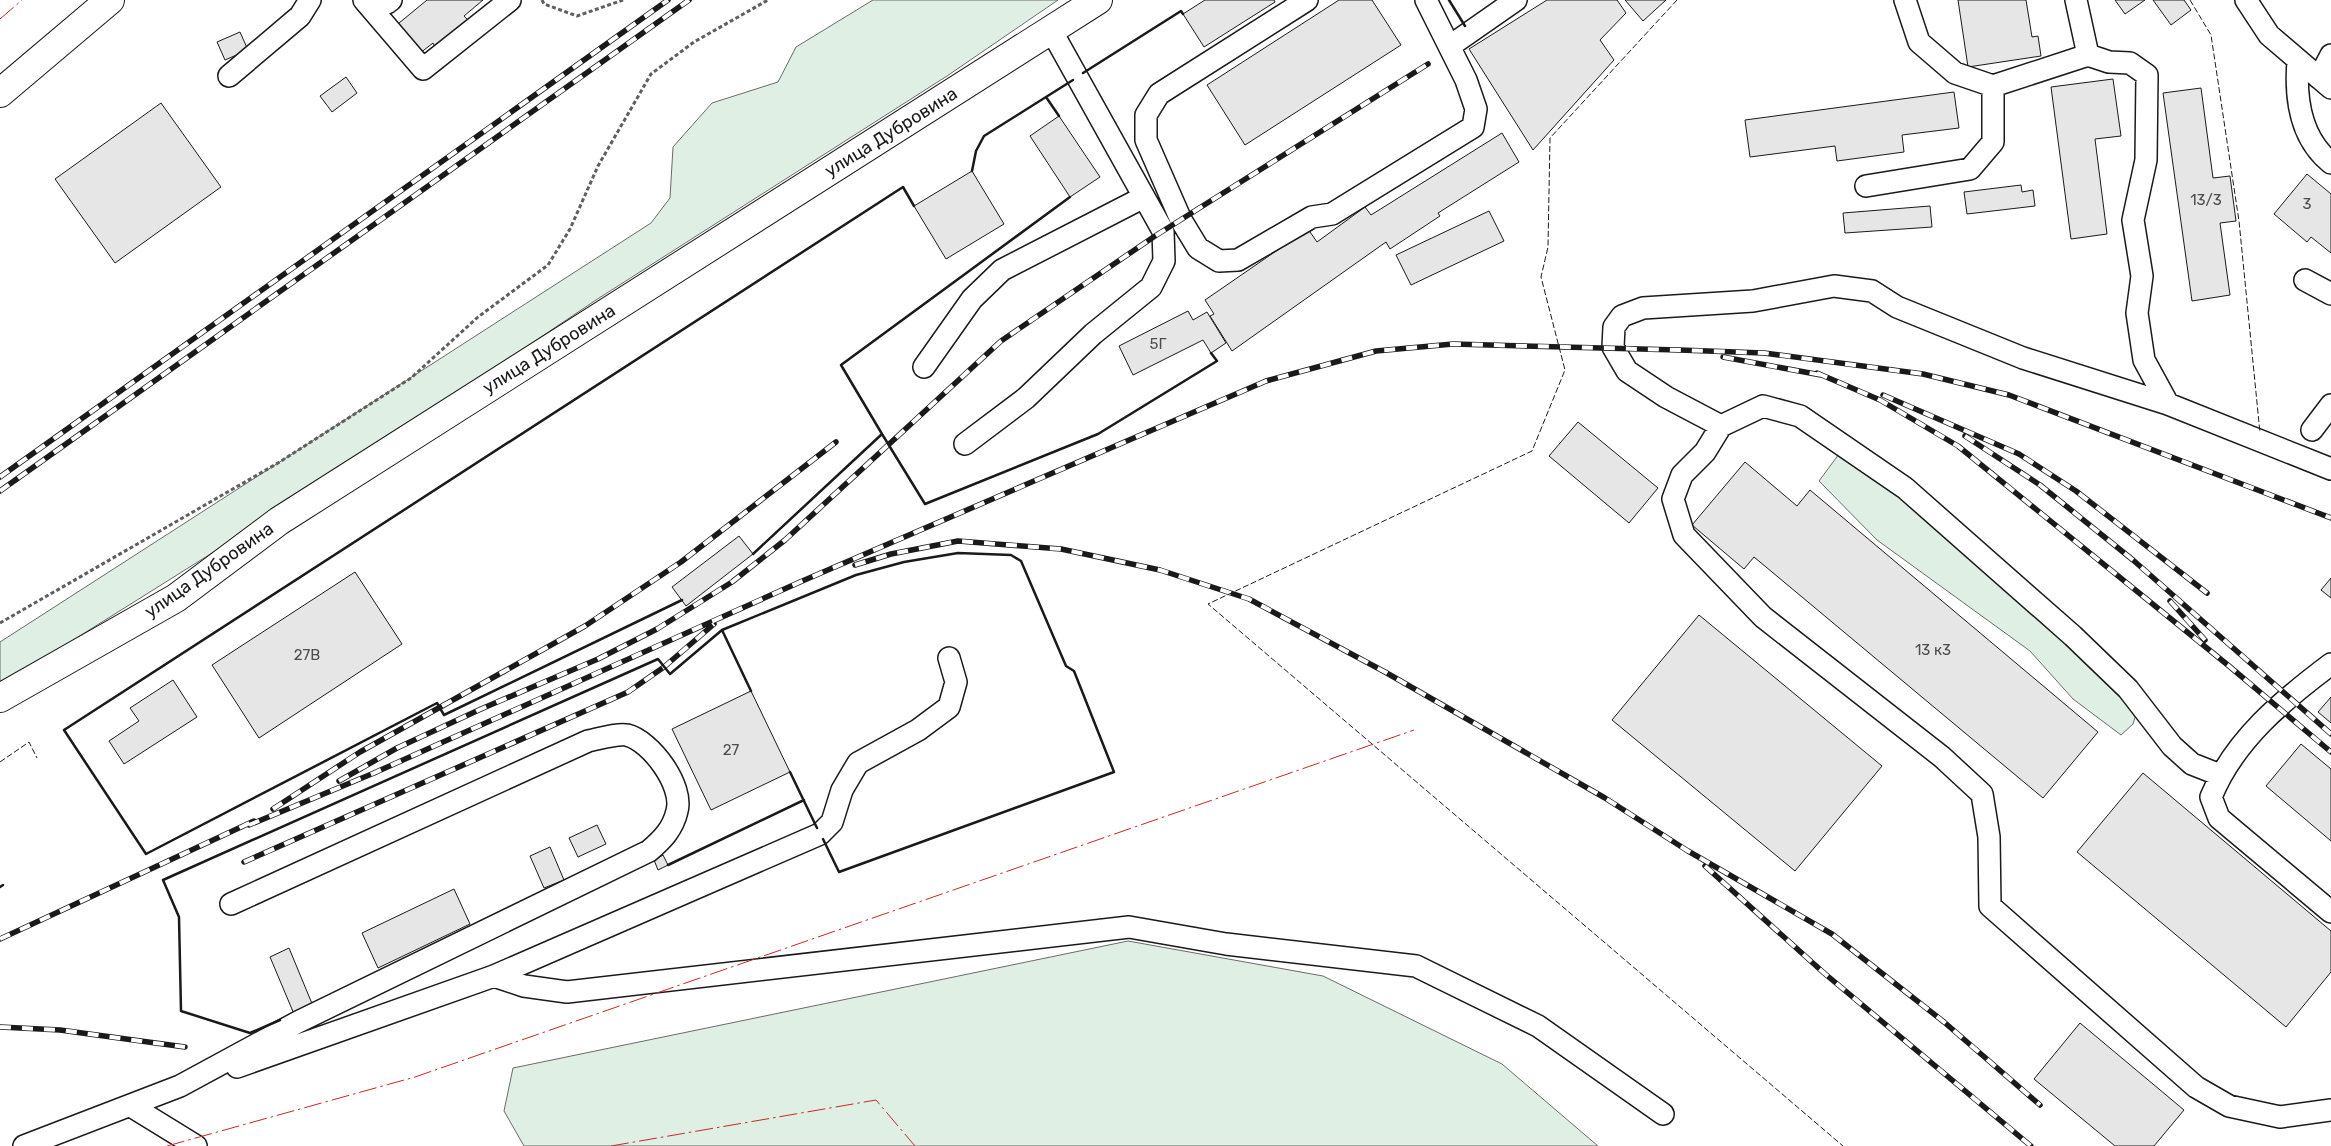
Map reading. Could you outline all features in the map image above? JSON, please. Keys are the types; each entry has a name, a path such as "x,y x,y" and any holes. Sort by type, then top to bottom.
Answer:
{"main road":[{"path":"0,94 110,0"},
{"name":"улица Дубровина","path":"0,698 176,598 279,521 1098,0"}],"street":[{"path":"229,76 300,16 310,0"},
{"path":"364,0 423,69 510,0"},
{"path":"385,0 387,3 391,0"},
{"path":"1307,0 1158,94 1146,115 1146,140 1181,220 1198,248 1219,261 1238,260 1312,217 1332,214 1473,127 1476,109 1466,80 1426,0"},
{"path":"1450,46 1516,0"},
{"path":"1905,0 1919,42 1955,73 1993,86 2088,55 2109,62 2130,63 2147,75 2146,160 2133,220 2142,276 2137,313 2144,360 2168,404"},
{"path":"2076,0 2088,55"},
{"path":"2246,0 2268,35 2325,83 2331,55"},
{"path":"965,444 1026,398 1093,334 1151,287 1164,262 1163,231 1051,30"},
{"path":"2298,61 2298,102 2307,134 2320,154 2331,162"},
{"path":"1866,186 1970,169 1993,142 1993,86"},
{"path":"924,367 972,299 1002,270 1144,197"},
{"path":"2305,280 2331,294"},
{"path":"1721,426 1666,397 1627,371 1613,347 1614,327 1622,316 1643,308 1753,301 1834,286 1872,291 1897,307 2023,358 2168,404 2331,469"},
{"path":"2312,430 2331,405"},
{"path":"2220,775 2192,764 2172,746 2128,689 2073,636 1905,488 1800,416 1764,406 1721,426 1705,452 1682,475 1673,499 1684,535 1763,618 1942,757 1982,794 1989,837 1990,906 2196,1087 2229,1106 2280,1117 2331,1110"},
{"path":"24,1146 180,1086 494,976 820,834 832,822 842,790 858,763 918,730 949,707 956,682 949,658"},
{"path":"2331,664 2277,706 2255,729 2220,775 2211,797 2219,818 2331,912"},
{"path":"180,1086 298,1022 649,851 665,838 678,810 676,793 668,771 649,748 626,735 588,741 230,904"},
{"path":"494,976 524,986 566,992 1129,927 1226,944 1416,966 1538,1026 1663,1114"},
{"path":"132,1106 196,1146"}],"path":[{"path":"542,0 544,4 577,16 623,0"},
{"path":"0,623 278,463 411,378 478,317 548,265 570,228 598,166 651,74 694,42 768,0"}],"green space":[{"path":"873,0 1058,0 947,76 596,300 330,479 0,686 0,642 651,223 670,198 673,147 712,103 778,82 796,47"},
{"path":"1839,454 1902,495 2048,622 2137,711 2133,724 2121,735 2073,699 2030,651 1877,540 1819,481"},
{"path":"1128,941 1323,976 1502,1064 1598,1146 524,1146 504,1111 513,1068"}],"building":[{"path":"427,0 483,0 464,16 470,22 436,49 433,43 415,57 393,28"},
{"path":"1205,0 1274,0 1275,2 1204,47 1183,14"},
{"path":"1339,0 1372,0 1401,45 1245,145 1207,85"},
{"path":"1547,0 1617,0 1626,13 1600,40 1614,60 1533,150 1469,49"},
{"path":"1625,0 1666,0 1643,21"},
{"path":"1958,0 2026,0 2032,37 2038,36 2041,56 1968,67"},
{"path":"2115,0 2145,0 2125,14"},
{"path":"2153,0 2184,0 2191,10 2171,25"},
{"path":"240,32 248,50 225,60 217,42"},
{"path":"346,77 357,93 332,112 320,96"},
{"path":"2113,79 2121,136 2095,139 2107,234 2071,239 2051,87"},
{"path":"2201,88 2213,178 2230,176 2236,221 2220,223 2230,295 2192,301 2163,93"},
{"path":"1954,92 1959,128 1902,135 1904,152 1837,161 1835,146 1750,157 1745,120"},
{"path":"161,103 221,187 115,263 55,179"},
{"path":"1059,116 1100,177 1070,197 1030,136"},
{"path":"1502,133 1519,162 1438,213 1440,216 1390,249 1386,242 1232,351 1210,316 1214,314 1205,300 1308,229 1317,242 1365,207 1371,215"},
{"path":"972,171 1004,224 946,259 914,206"},
{"path":"2307,174 2331,194 2331,253 2311,237 2307,242 2274,214"},
{"path":"2021,185 2022,192 2033,190 2035,206 1967,214 1964,192"},
{"path":"1930,206 1932,227 1845,233 1843,213"},
{"path":"1489,211 1504,241 1411,285 1396,255"},
{"path":"1188,311 1193,320 1207,312 1226,343 1211,353 1203,340 1133,375 1119,346"},
{"path":"1578,422 1658,488 1629,523 1549,456"},
{"path":"1745,462 1797,506 1810,490 2098,732 2043,798 1754,557 1744,569 1692,525"},
{"path":"739,536 753,554 686,606 672,587"},
{"path":"355,572 402,644 259,738 212,665"},
{"path":"2331,578 2331,598 2321,590"},
{"path":"1699,615 1882,766 1795,871 1612,720"},
{"path":"173,680 197,717 124,764 109,741 139,721 130,708"},
{"path":"751,691 790,772 711,810 672,729"},
{"path":"2331,697 2331,723 2318,712"},
{"path":"2301,744 2331,769 2331,841 2266,786"},
{"path":"2143,773 2331,931 2331,972 2286,1027 2077,852"},
{"path":"597,825 606,844 578,857 569,838"},
{"path":"550,847 564,880 544,888 530,856"},
{"path":"663,855 668,865 658,870 654,860"},
{"path":"454,889 470,924 378,968 362,933"},
{"path":"289,948 313,1006 294,1014 270,957"},
{"path":"2080,1023 2184,1110 2154,1146 2115,1146 2034,1079"}],"railway":[{"path":"0,477 668,0"},
{"path":"0,491 689,0"},
{"path":"339,781 397,748 481,709 598,659 657,629 732,582 785,540 1001,341 1155,236 1428,64"},
{"path":"249,825 374,773 800,582 1266,381 1376,351 1453,344 1764,353 1923,374 2009,395 2331,518"},
{"path":"1723,357 1821,375"},
{"path":"1817,373 1880,400 1958,446 2229,666 2331,752"},
{"path":"1883,395 2019,454 2076,491 2207,593"},
{"path":"1965,436 2040,485 2133,560 2331,734"},
{"path":"273,809 360,752 585,626 681,562 836,442"},
{"path":"855,565 891,554 958,541 1061,549 1160,570 1249,599 1385,672 1605,798 1688,851 1832,934 1944,1022 2040,1105"},
{"path":"2170,601 2205,640"},
{"path":"244,862 628,692 664,667 714,624"},
{"path":"0,939 254,821"},
{"path":"1705,866 1824,973 2031,1146"},
{"path":"0,1027 60,1030 185,1047"}],"fence":[{"path":"1677,0 1550,138 1548,247 1541,277 1565,370 1532,451 1208,604 1843,1146"},
{"path":"2190,0 2211,35 2239,221 2260,433"},
{"path":"0,762 29,742 37,758"}],"wall":[{"path":"1449,0 1465,26"},
{"path":"1083,73 1181,11 1183,14"},
{"path":"972,171 976,151 984,136 1073,80"},
{"path":"1046,97 1059,116"},
{"path":"682,600 444,715 437,703 146,854 64,730 903,187 914,206"},
{"path":"753,554 882,434 841,365 1070,197"},
{"path":"882,434 925,504 1098,434 1217,361 1211,353"},
{"path":"280,1020 250,1033 181,1011 179,917 163,880 658,659 670,674 722,630 856,575 904,562 958,553 1011,555 1021,561 1066,666 1074,671 1114,772 839,872 823,839"},
{"path":"722,630 751,691"},
{"path":"790,772 817,828"},
{"path":"668,865 804,800"}],"power":[{"path":"0,19 22,0"},
{"path":"167,1146 415,1077 1414,730"},
{"path":"611,1146 876,1100 915,1146"}]}
